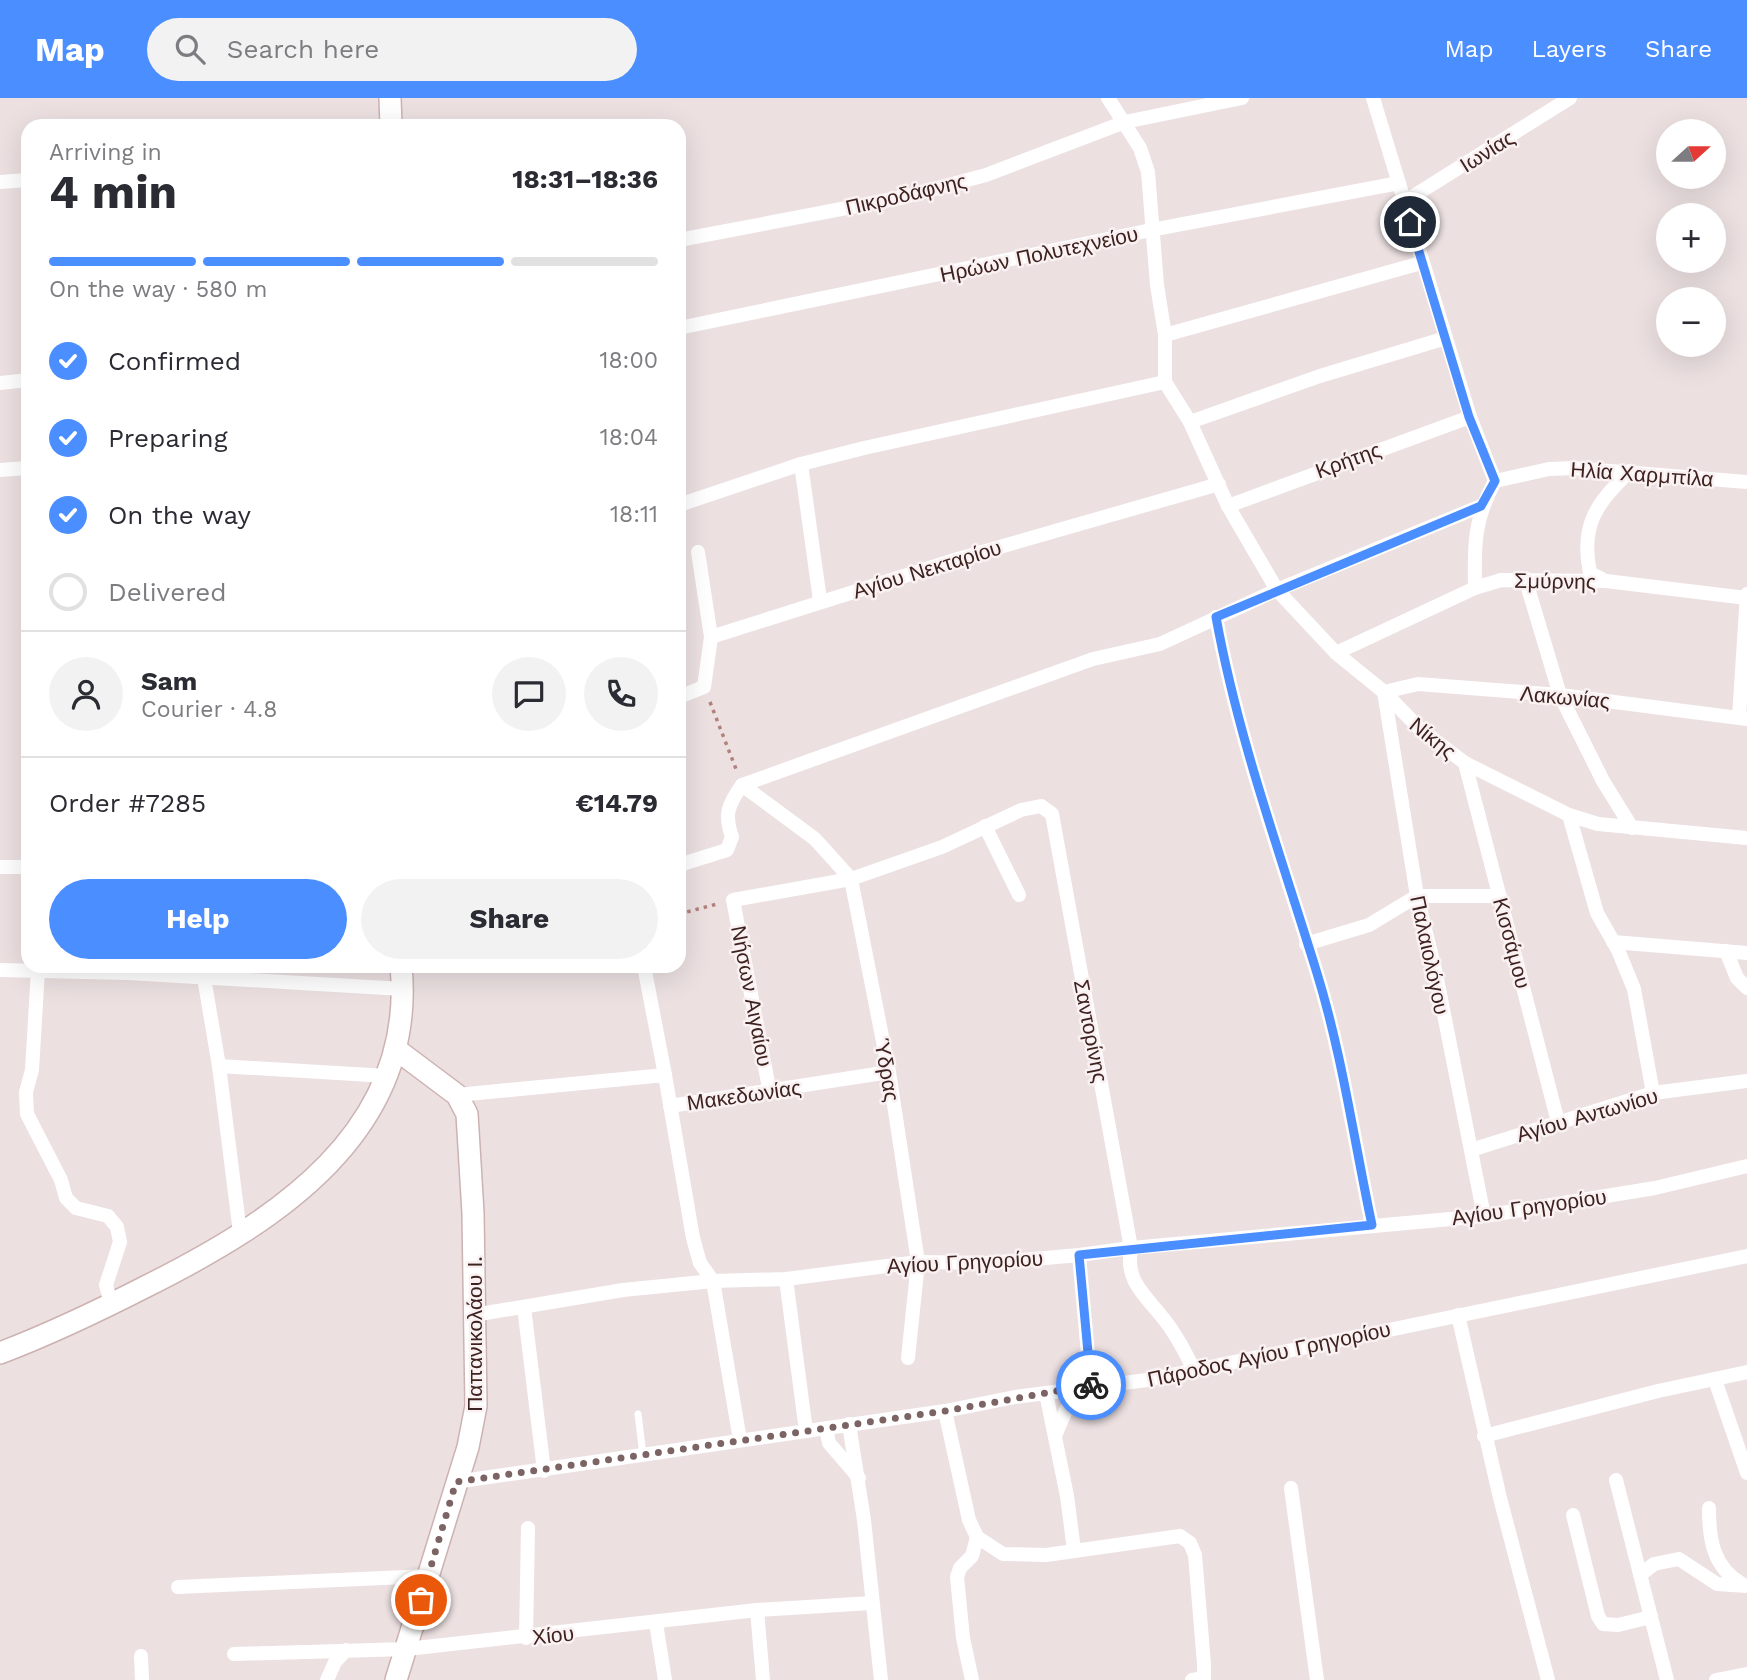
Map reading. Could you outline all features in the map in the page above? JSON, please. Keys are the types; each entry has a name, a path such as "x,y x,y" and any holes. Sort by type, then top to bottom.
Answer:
{"street":[{"path":"390,98 391,119"},
{"path":"686,503 802,464 1165,382 1166,335 1151,230 1148,172 1140,148 1108,98"},
{"name":"Πικροδάφνης","path":"686,239 948,186 986,175 1125,122 1242,98"},
{"path":"1373,98 1469,417 1495,481 1481,506 1474,549 1475,588"},
{"name":"Ιωνίας","path":"1404,202 1570,98"},
{"path":"0,182 21,180"},
{"name":"Ηρώων Πολυτεχνείου","path":"686,327 1151,230 1399,183"},
{"path":"1166,335 1421,263"},
{"path":"1190,422 1320,376 1446,338"},
{"path":"0,383 21,381"},
{"name":"Νίκης","path":"1165,382 1190,422 1228,506 1277,590 1336,653 1384,692 1419,729 1465,763 1569,816 1633,828 1747,838"},
{"name":"Κρήτης","path":"1228,506 1469,417"},
{"path":"802,464 820,600"},
{"path":"0,470 21,468"},
{"name":"Ηλία Χαρμπίλα","path":"1495,481 1549,469 1630,471 1747,482"},
{"path":"1606,581 1590,573 1585,552 1589,526 1600,500 1630,471"},
{"name":"Αγίου Νεκταρίου","path":"711,637 820,600 1219,484"},
{"path":"686,863 727,850 732,837 726,819 727,810 742,786 1093,660 1160,644 1277,590 1481,506"},
{"path":"686,694 704,687 711,637 698,552"},
{"path":"1525,578 1560,695 1603,782 1633,828"},
{"name":"Σμύρνης","path":"1336,653 1475,588 1501,580 1525,578 1606,581 1747,597"},
{"path":"1743,718 1747,597"},
{"path":"1216,617 1238,722 1335,1042 1372,1225"},
{"name":"Λακωνίας","path":"1384,692 1418,684 1560,695 1743,718"},
{"name":"Παλαιολόγου","path":"1384,692 1417,896 1484,1216"},
{"name":"Κισσάμου","path":"1465,763 1558,1122"},
{"path":"742,786 815,839 851,879"},
{"name":"Σαντορίνης","path":"985,826 1021,810 1041,806 1052,814 1131,1248 1128,1263 1133,1282 1163,1317 1195,1370"},
{"path":"1569,816 1597,913 1634,989 1653,1093"},
{"path":"733,900 851,879 942,847 985,826 1019,895"},
{"path":"0,867 21,867"},
{"name":"Ύδρας","path":"851,879 889,1072 918,1262 908,1358"},
{"path":"1307,944 1369,925 1417,896 1500,896"},
{"name":"Νήσων Αιγαίου","path":"733,900 770,1093"},
{"path":"1613,942 1747,953"},
{"path":"1726,951 1737,978 1747,988"},
{"path":"0,970 21,970"},
{"path":"38,973 32,1070 26,1092 27,1114 61,1180 66,1198 76,1208 108,1216 117,1227 120,1242 106,1285 111,1304"},
{"path":"203,973 219,1066 240,1233"},
{"path":"215,973 403,989"},
{"path":"0,1353 111,1304 213,1253 240,1233 265,1220 312,1183 356,1129 387,1076 397,1050 403,989 402,973"},
{"path":"645,973 665,1075"},
{"path":"397,1050 457,1095"},
{"path":"219,1066 387,1076"},
{"name":"Μακεδωνίας","path":"457,1095 665,1075 670,1106 770,1093 889,1072"},
{"name":"Αγίου Αντωνίου","path":"1471,1150 1653,1093 1747,1081"},
{"name":"Παπανικολάου Ι.","path":"396,1680 456,1482 476,1406 473,1213 467,1114 457,1095"},
{"path":"670,1106 693,1238 700,1263 713,1281 740,1440"},
{"name":"Αγίου Γρηγορίου","path":"474,1315 623,1290 713,1281 786,1279 918,1262 989,1263 1484,1216 1655,1188 1747,1166"},
{"path":"1079,1255 1091,1387"},
{"name":"Πάροδος Αγίου Γρηγορίου","path":"456,1482 1147,1380 1747,1256"},
{"path":"786,1279 806,1431"},
{"path":"524,1307 544,1471"},
{"path":"1458,1315 1484,1436 1548,1680"},
{"path":"1484,1436 1657,1391 1747,1372"},
{"path":"1715,1380 1747,1473"},
{"path":"1055,1436 1075,1389"},
{"path":"1046,1393 1074,1550"},
{"path":"945,1411 962,1496 976,1536 972,1556 960,1568 957,1577 963,1639 972,1680"},
{"path":"849,1424 859,1478 881,1680"},
{"path":"826,1428 829,1443 841,1461 859,1478"},
{"path":"1616,1480 1667,1680"},
{"path":"1291,1488 1317,1680"},
{"path":"1709,1508 1713,1546 1719,1562 1727,1575 1747,1586"},
{"path":"1573,1515 1598,1616 1603,1624 1619,1625 1651,1617"},
{"path":"526,1638 528,1528"},
{"path":"976,1536 1003,1554 1046,1555 1181,1536 1190,1543 1195,1555 1200,1679"},
{"path":"1640,1575 1654,1564 1679,1559 1717,1584 1747,1586"},
{"path":"178,1587 428,1576"},
{"name":"Χίου","path":"234,1654 407,1649 526,1638 757,1610 871,1603"},
{"path":"757,1610 763,1680"},
{"path":"656,1623 665,1680"},
{"path":"327,1680 335,1662 346,1650"},
{"path":"141,1656 142,1680"},
{"path":"1716,1680 1747,1674"}],"lane":[{"path":"638,1414 643,1455"}],"path":[{"path":"704,687 742,786"},
{"path":"686,912 733,900"}],"way so far":[{"path":"421,1600 456,1482 544,1471 889,1417 945,1411 1091,1385"}],"route":[{"path":"1091,1385 1079,1255 1372,1225 1335,1042 1316,970 1238,722 1228,686 1216,617 1481,506 1495,481 1469,417 1410,222"}]}
